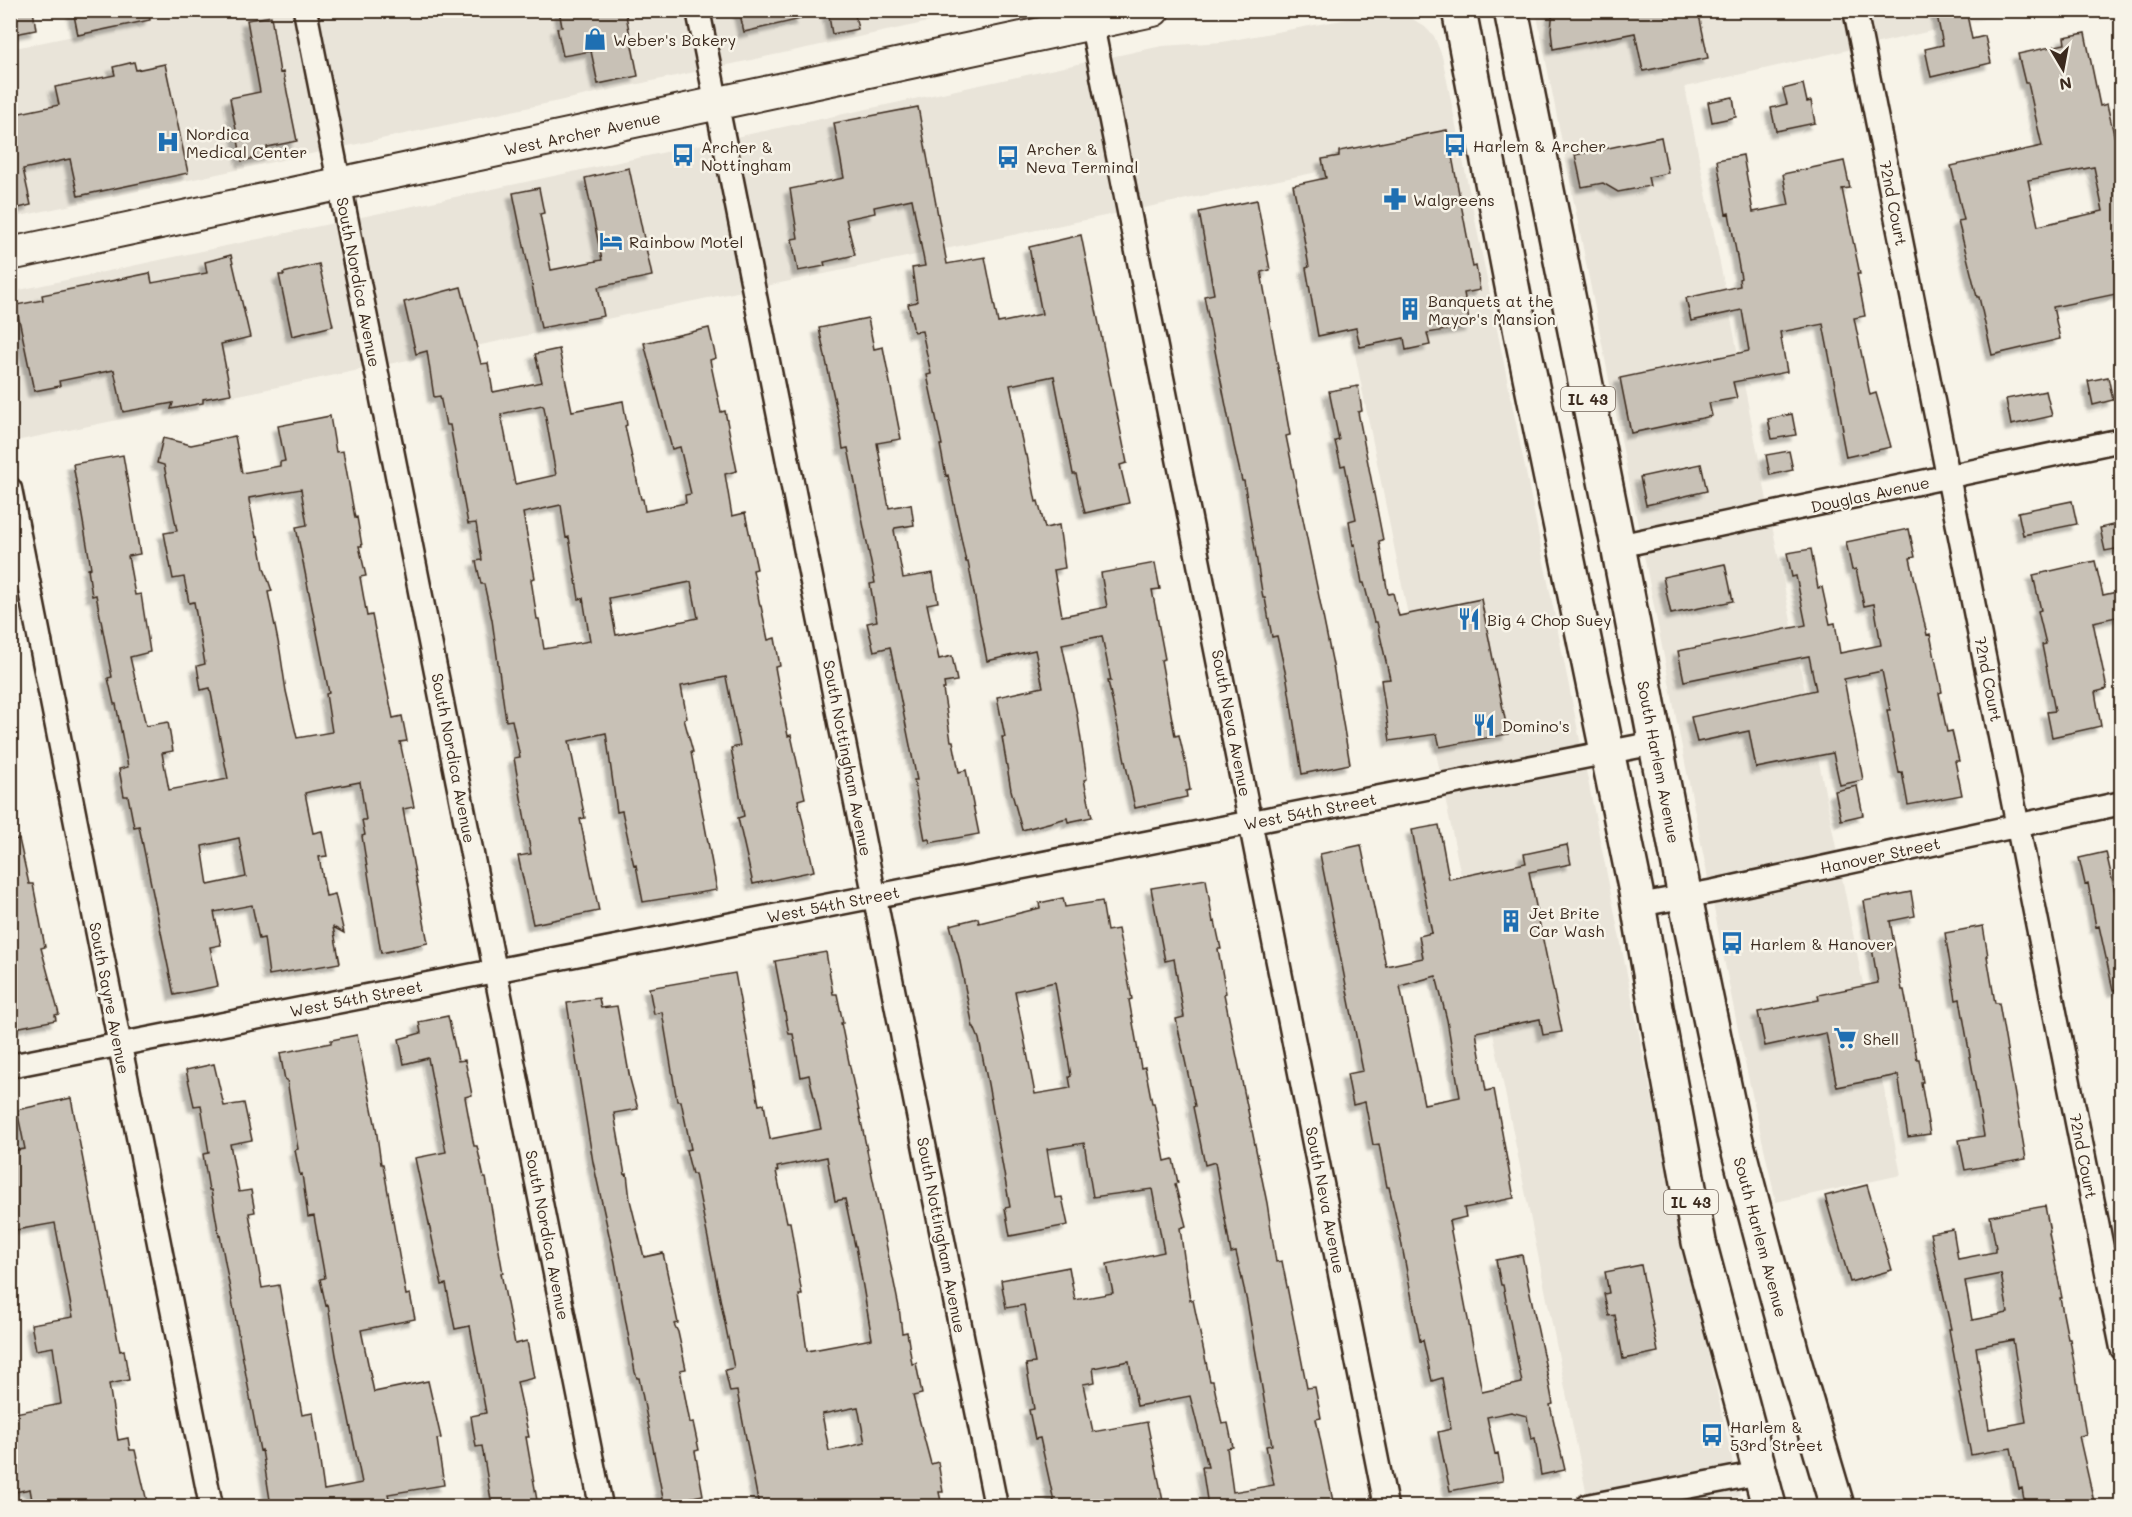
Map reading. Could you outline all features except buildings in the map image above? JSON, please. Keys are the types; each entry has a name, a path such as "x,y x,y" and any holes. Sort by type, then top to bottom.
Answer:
{"main road":[{"name":"West Archer Avenue","path":"10,254 340,186 717,103 1090,17 1153,10"},
{"name":"IL 43","path":"1459,10 1521,333 1639,905 1699,1242 1769,1506"},
{"name":"South Harlem Avenue","path":"1511,10 1618,546 1685,897 1741,1159 1794,1361 1837,1506"}],"street":[{"name":"South Nordica Avenue","path":"305,10 601,1506"},
{"name":"South Nottingham Avenue","path":"698,10 996,1506"},
{"name":"72nd Court","path":"1855,10 2019,825 2121,1348"},
{"name":"South Neva Avenue","path":"1090,17 1386,1506"},
{"name":"Douglas Avenue","path":"1618,546 2121,441"},
{"name":"South Sayre Avenue","path":"10,489 211,1506"},
{"name":"West 54th Street","path":"10,1066 1655,743"},
{"name":"Hanover Street","path":"1639,905 2121,803"},
{"path":"1587,1506 1760,1473"}],"shaded area":[{"path":"199,10 980,11 11,218 10,49"},
{"path":"1536,11 2019,11 1685,87 1901,1175 1776,1202 1741,1045"},
{"path":"1392,13 1410,17 1425,27 1434,36 1442,56 1649,1083 1740,1496 1682,1506 1589,1506 1318,172 11,442 10,292 1162,46 1222,42 1369,15"}],"place":[{"name":"Weber's Bakery","path":"595,39"},
{"name":"Nordica Medical Center","path":"168,142"},
{"name":"Harlem & Archer","path":"1455,145"},
{"name":"Archer & Nottingham","path":"683,155"},
{"name":"Archer & Neva Terminal","path":"1008,157"},
{"name":"Walgreens","path":"1395,199"},
{"name":"Rainbow Motel","path":"611,241"},
{"name":"Banquets at the Mayor's Mansion","path":"1410,309"},
{"name":"Big 4 Chop Suey","path":"1469,619"},
{"name":"Domino's","path":"1484,725"},
{"name":"Jet Brite Car Wash","path":"1511,921"},
{"name":"Harlem & Hanover","path":"1732,943"},
{"name":"Shell","path":"1845,1038"},
{"name":"Harlem & 53rd Street","path":"1712,1435"}]}
